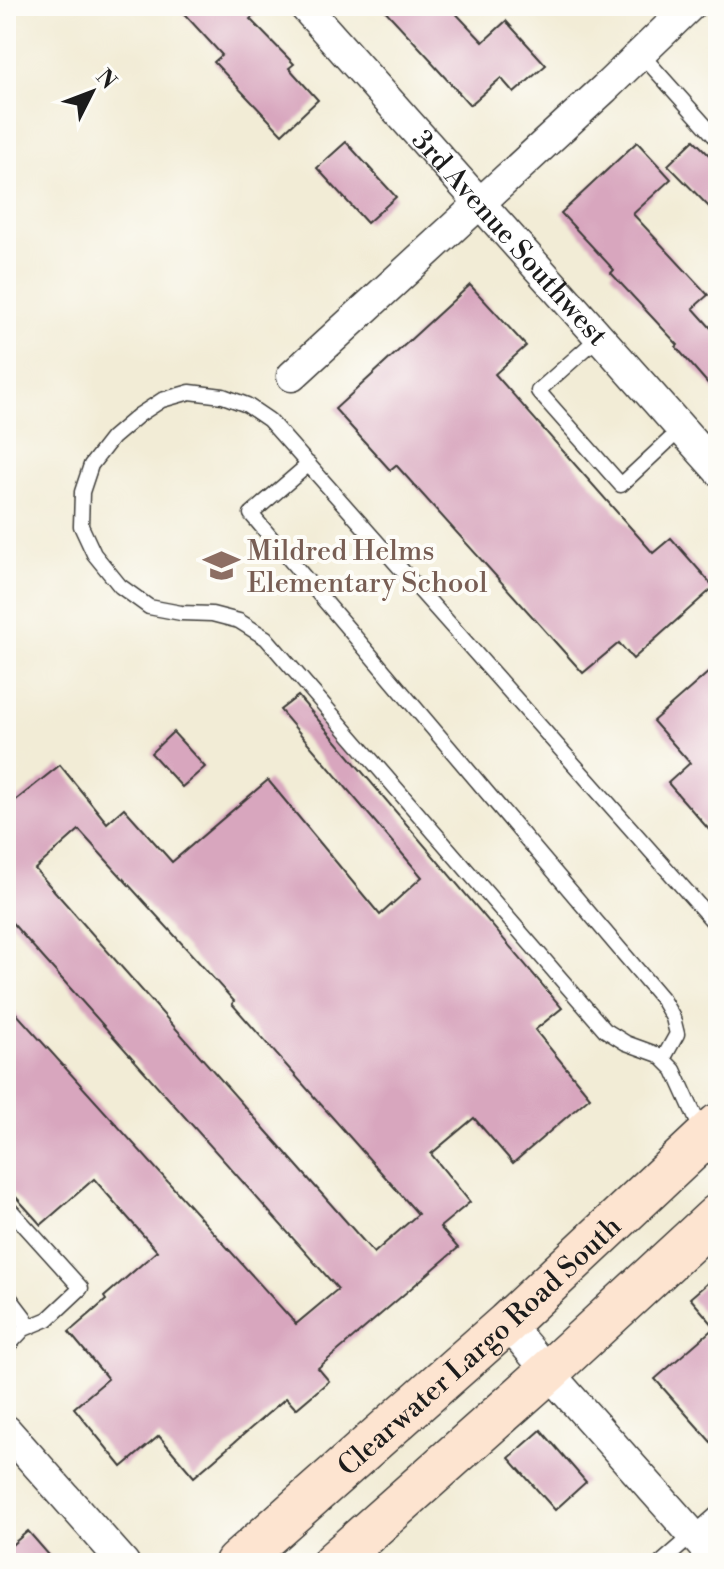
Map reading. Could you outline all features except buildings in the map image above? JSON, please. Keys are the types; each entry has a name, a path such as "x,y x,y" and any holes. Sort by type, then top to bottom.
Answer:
{"main road":[{"name":"Clearwater Largo Road South","path":"236,1563 507,1323 711,1132"},
{"path":"333,1563 548,1372 718,1215"}],"street":[{"name":"3rd Avenue Southwest","path":"304,6 718,470"},
{"path":"292,376 690,6"},
{"path":"507,1323 718,1563"},
{"path":"6,1430 124,1563"}],"lane":[{"path":"641,54 718,140"},
{"path":"599,337 538,391 621,485 681,429"},
{"path":"711,1132 674,1070 659,1055 626,1043 605,1030 266,638 239,621 212,614 181,613 149,607 120,586 94,554 81,526 82,492 91,465 112,438 139,415 162,400 190,392 223,396 247,405 269,420 718,927"},
{"path":"309,464 251,514 662,999 673,1018 677,1034 663,1059"},
{"path":"6,1205 81,1288 48,1319 24,1329 6,1348"},
{"path":"6,1293 25,1318 24,1329"},
{"path":"661,1563 718,1513"}],"place":[{"name":"Mildred Helms Elementary School","path":"221,566"}]}
